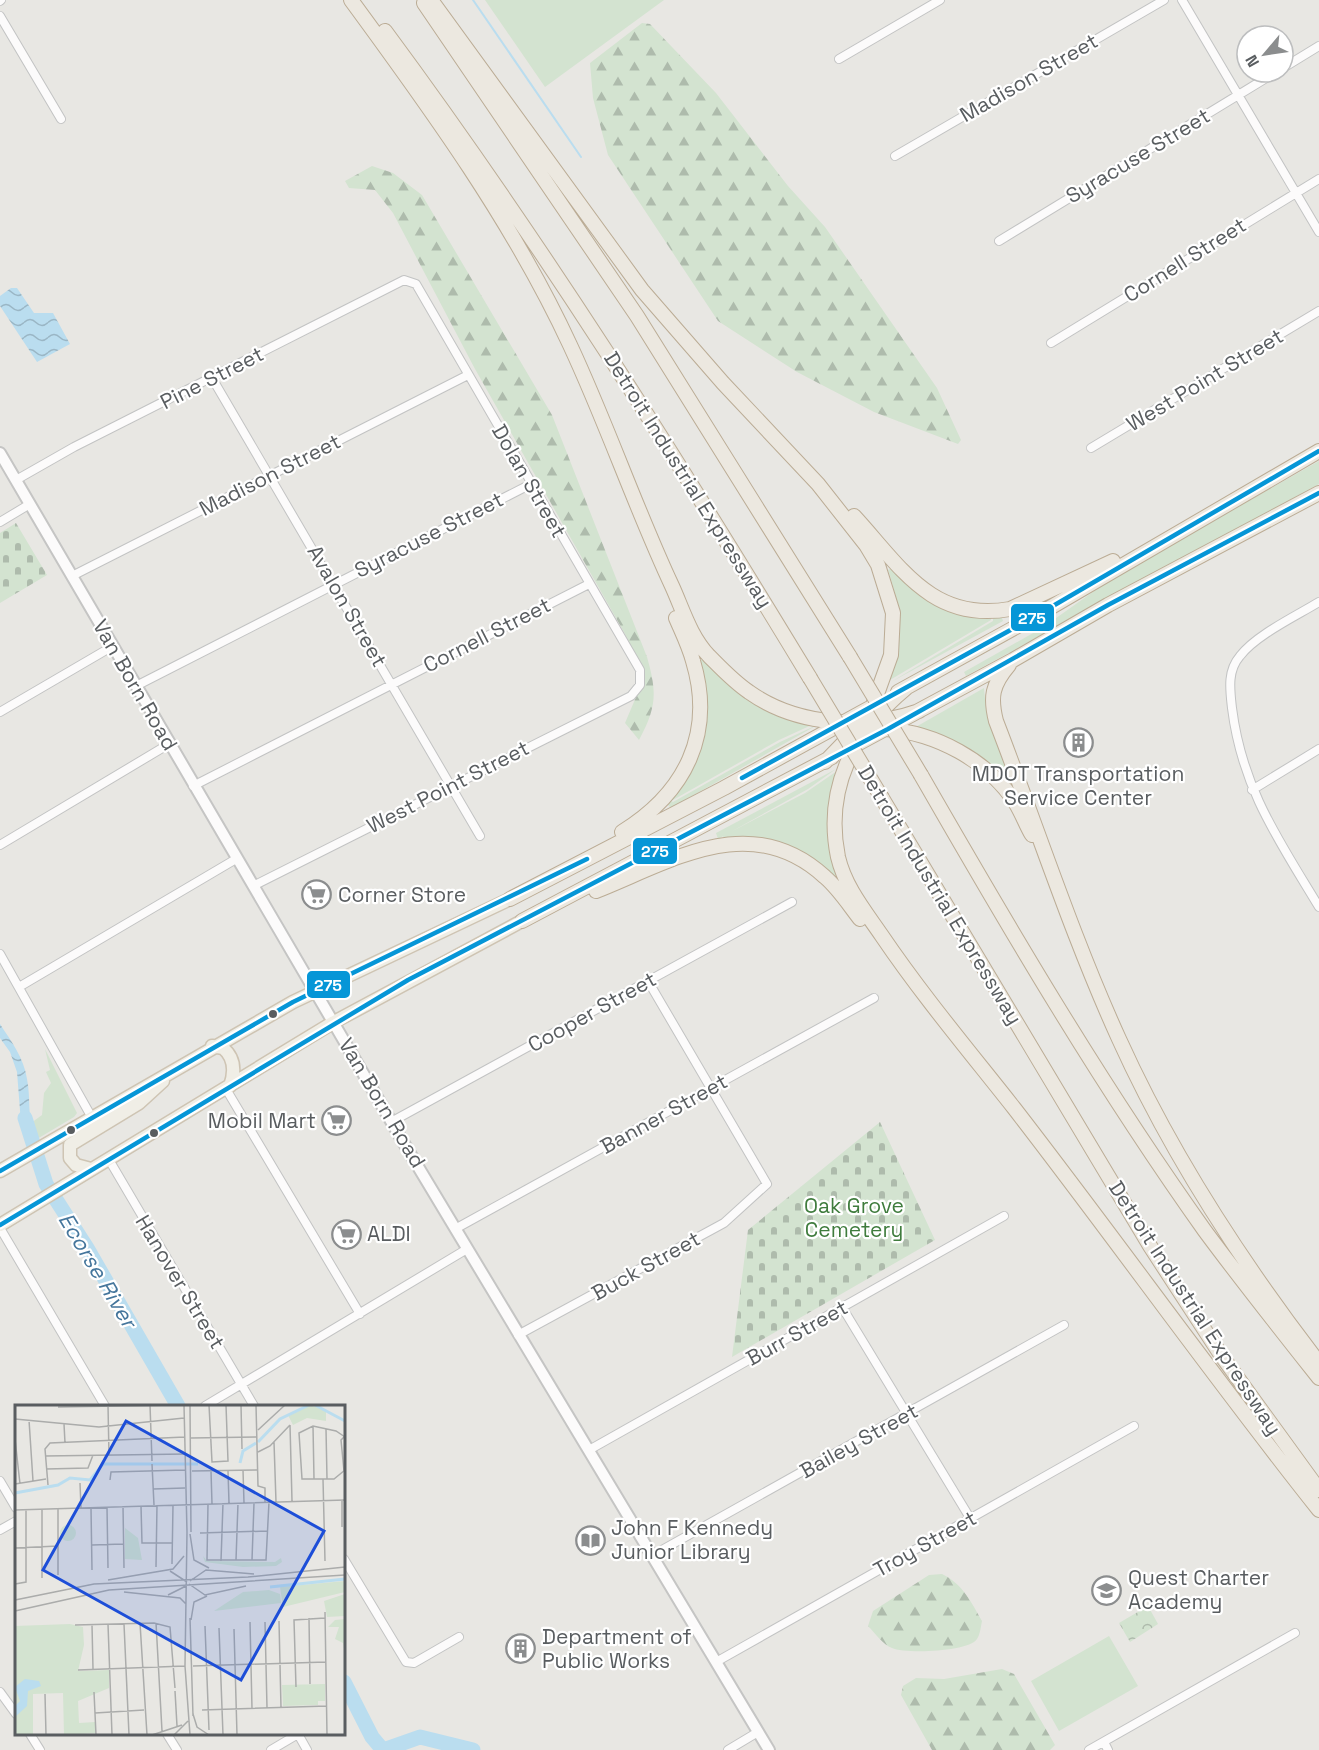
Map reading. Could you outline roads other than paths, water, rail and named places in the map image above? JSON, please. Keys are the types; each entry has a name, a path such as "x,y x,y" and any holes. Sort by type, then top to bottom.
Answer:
{"highway":[{"path":"351,0 495,208 537,279 570,345 659,561 706,653 750,693 776,706 802,715 930,738 964,753 987,771 1014,801 1049,863"},
{"name":"Detroit Industrial Expressway","path":"363,0 465,139 601,340 686,474 810,678 1150,1246 1253,1402 1319,1490"},
{"name":"Detroit Industrial Expressway","path":"422,0 643,326 850,657 1049,992 1135,1128 1206,1231 1319,1378"},
{"path":"431,0 642,290 723,383 818,484 852,515 921,590 944,604 971,611 992,612 1010,609 1196,521"},
{"path":"510,899 724,788 1034,618 1319,451"},
{"path":"818,484 866,545 878,565 893,613 891,655 874,705 846,765 838,797 835,837 839,859 847,882 898,960 1039,1140 1319,1510"},
{"path":"529,918 888,729 1108,605 1319,493"},
{"path":"523,892 639,821 657,806 675,787 694,748 699,728 697,679 693,661 665,588 659,561"},
{"path":"1013,660 994,686 992,703 1049,863 1119,1040 1167,1135 1254,1273 1319,1363"},
{"path":"825,762 906,688"},
{"path":"812,739 896,719 919,711"},
{"path":"529,918 702,847 722,843 756,845 784,852 805,862 825,877 877,940 898,960"}],"main road":[{"name":"Van Born Road","path":"0,453 455,1229 769,1750"},
{"path":"0,1171 212,1046 315,990 510,899"},
{"path":"0,1226 58,1188 228,1088 334,1022 529,918"},
{"path":"212,1046 222,1048 231,1058 234,1076 228,1088"},
{"path":"91,1169 76,1165 70,1158 70,1145 139,1103 181,1065"}],"street":[{"path":"838,59 940,0"},
{"name":"Madison Street","path":"895,156 1164,0"},
{"path":"1182,0 1319,232"},
{"path":"0,16 61,118"},
{"path":"1295,61 1319,46"},
{"name":"Syracuse Street","path":"999,241 1256,84"},
{"name":"Cornell Street","path":"1051,343 1319,178"},
{"name":"Pine Street","path":"16,480 74,447 404,280 410,280"},
{"name":"Dolan Street","path":"410,280 416,284 640,670 640,685"},
{"name":"West Point Street","path":"1091,448 1319,311"},
{"name":"Madison Street","path":"72,576 468,375"},
{"name":"Avalon Street","path":"212,378 480,836"},
{"name":"Syracuse Street","path":"136,686 531,484"},
{"path":"0,522 30,504"},
{"name":"Cornell Street","path":"194,786 589,584"},
{"path":"1319,602 1252,644 1237,659 1232,670 1230,689 1237,741 1252,790 1265,816 1316,896 1319,907"},
{"path":"0,712 112,646"},
{"name":"West Point Street","path":"253,886 631,696 640,685"},
{"path":"0,845 169,744"},
{"path":"1252,790 1319,749"},
{"path":"19,987 236,859"},
{"name":"Cooper Street","path":"392,1122 792,902"},
{"path":"0,954 91,1116"},
{"path":"648,981 712,1087"},
{"name":"Banner Street","path":"455,1229 874,998"},
{"name":"Buck Street","path":"518,1335 724,1223 766,1186 767,1179 712,1087"},
{"path":"228,1088 360,1314"},
{"name":"Hanover Street","path":"108,1158 253,1405"},
{"name":"Burr Street","path":"589,1450 1004,1216"},
{"path":"0,1226 104,1405"},
{"path":"208,1405 467,1249"},
{"path":"843,1307 970,1518"},
{"name":"Bailey Street","path":"653,1555 1064,1325"},
{"name":"Troy Street","path":"716,1662 1134,1426"},
{"path":"0,1481 15,1507"},
{"path":"0,1530 15,1522"},
{"path":"345,1561 403,1659 409,1664 417,1662 459,1637"},
{"path":"1089,1750 1295,1633"},
{"path":"0,1692 15,1713"},
{"path":"728,1750 758,1732"},
{"path":"31,1735 40,1750"},
{"path":"168,1735 177,1750"},
{"path":"271,1750 296,1735"},
{"path":"299,1735 308,1750"},
{"path":"1104,1742 1108,1750"}],"water":[{"path":"11,288 17,288 34,313 53,313 70,344 37,362 0,306 0,296"},
{"path":"0,1024 16,1050 25,1071 34,1135 26,1140 21,1123 17,1072 10,1052 0,1038"}],"waterway":[{"path":"473,0 581,157"},
{"name":"Ecorse River","path":"25,1118 46,1184 87,1248 177,1405"},
{"name":"Ecorse River","path":"345,1684 372,1737 383,1750 420,1737 473,1750"}],"place":[{"name":"MDOT Transportation Service Center","path":"1078,743"},
{"name":"Corner Store","path":"317,895"},
{"name":"Mobil Mart","path":"337,1121"},
{"name":"ALDI","path":"346,1234"},
{"name":"John F Kennedy Junior Library","path":"590,1540"},
{"name":"Quest Charter Academy","path":"1107,1590"},
{"name":"Department of Public Works","path":"521,1649"}],"park label":[{"name":"Oak Grove Cemetery","path":"854,1218"}]}
